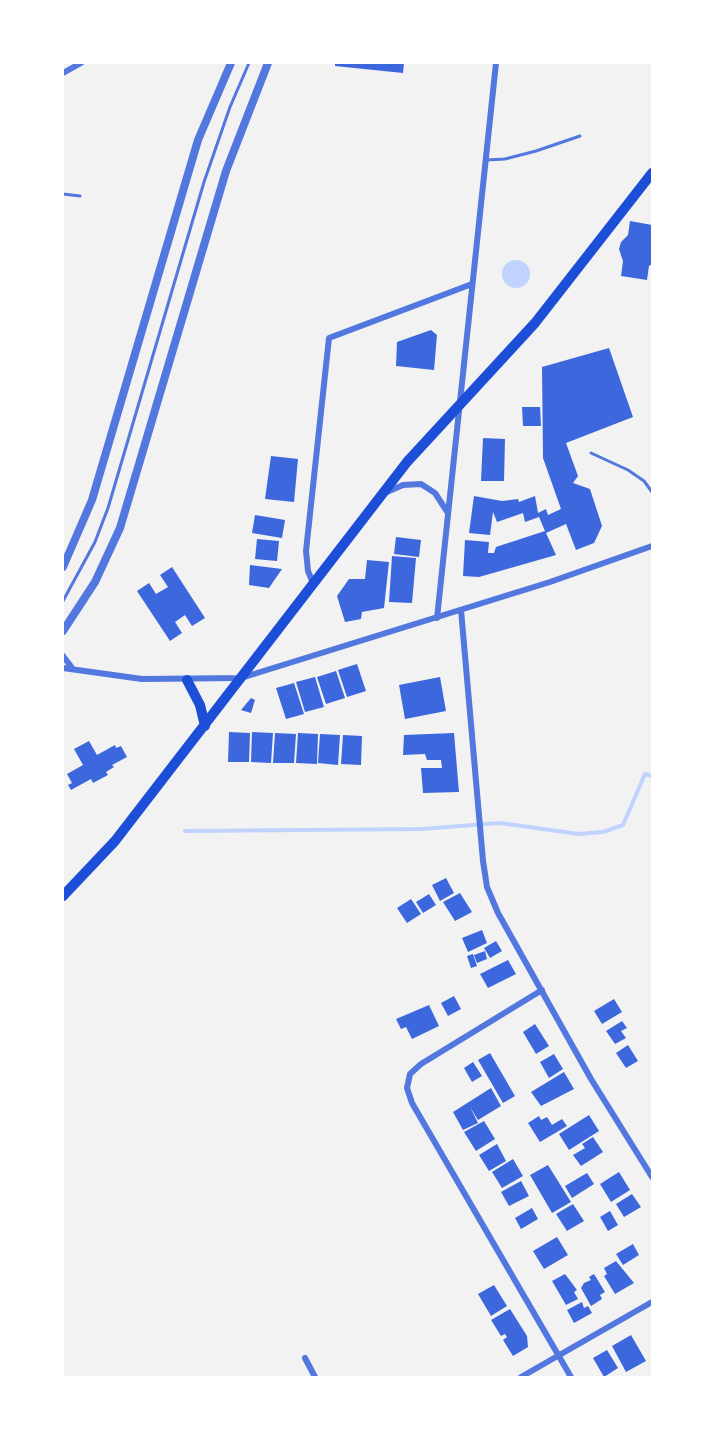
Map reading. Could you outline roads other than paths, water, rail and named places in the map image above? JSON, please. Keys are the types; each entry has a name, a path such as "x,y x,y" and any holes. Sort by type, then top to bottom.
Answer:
{"main road":[{"path":"63,896 115,841 379,497 460,403 542,315 652,173"},
{"path":"187,680 200,705 205,726"}],"street":[{"path":"63,73 81,63"},
{"path":"63,567 92,501 198,140 231,63"},
{"path":"63,631 95,582 120,528 224,180 268,63"},
{"path":"437,618 496,63"},
{"path":"313,583 308,571 306,551 329,338 472,284"},
{"path":"379,497 403,485 421,484 435,493 448,514"},
{"path":"63,668 142,679 241,678 437,618 652,546"},
{"path":"461,610 484,875 492,900 604,1102 652,1177"},
{"path":"63,656 73,669"},
{"path":"542,990 421,1064 410,1074 407,1081 412,1103 572,1377"},
{"path":"521,1377 652,1302"},
{"path":"305,1358 315,1377"}],"lane":[{"path":"63,601 95,542 108,508 207,173 249,63"},
{"path":"486,160 505,159 536,152 580,136"},
{"path":"63,194 80,196"},
{"path":"591,453 628,470 644,481 652,492"}],"water":[{"path":"516,260 526,264 530,274 526,284 516,288 506,284 502,274 506,264"}],"waterway":[{"path":"185,831 421,829 500,823 579,834 603,832 623,825 645,774 652,776"}]}
